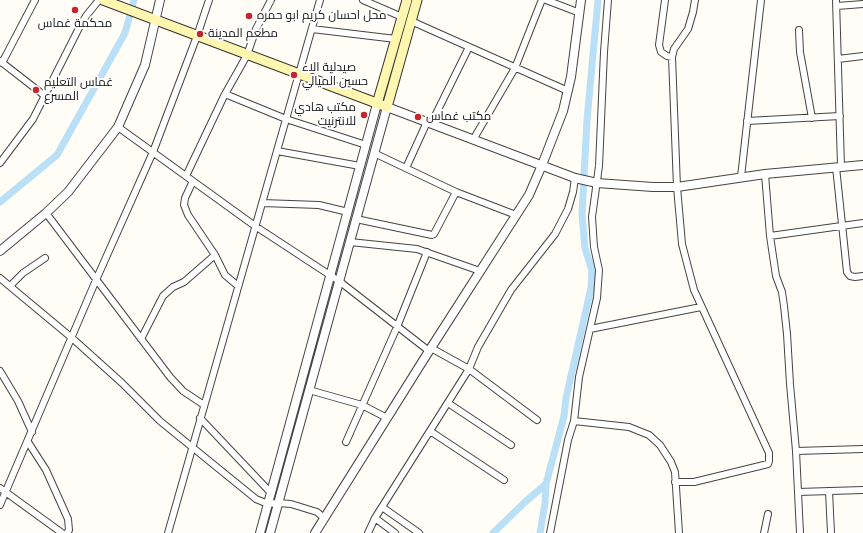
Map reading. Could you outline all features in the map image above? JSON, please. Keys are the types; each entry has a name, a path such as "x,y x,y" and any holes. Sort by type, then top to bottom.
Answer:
{"main road":[{"path":"378,104 407,0"},
{"path":"107,1 151,19 387,107 417,0"}],"street":[{"path":"35,0 1,62 45,96"},
{"path":"0,162 33,119 79,28 86,16 99,0"},
{"path":"0,251 46,213 68,192 118,127 145,66 151,19 160,0"},
{"path":"0,505 96,280 153,152 209,0"},
{"path":"186,176 225,94 247,55 256,29 271,0"},
{"path":"168,533 320,0"},
{"path":"363,0 402,17"},
{"path":"473,140 515,68 541,2 545,0 580,13"},
{"path":"314,533 529,195 563,111 571,77 582,0"},
{"path":"550,533 568,440 574,421 579,377 597,298 599,270 594,247 592,217 593,182 608,0"},
{"path":"665,0 659,45 661,52 672,57"},
{"path":"675,482 694,482 768,464 769,461 769,453 694,290 682,244 677,187 672,57 674,49 688,28 693,12 694,0"},
{"path":"741,177 761,0"},
{"path":"863,4 836,3 840,116 839,167 842,226 848,272 850,276 863,276"},
{"path":"411,21 568,91"},
{"path":"312,29 396,40"},
{"path":"799,30 800,52 812,118"},
{"path":"406,168 469,47"},
{"path":"838,59 863,56"},
{"path":"225,94 286,119 366,145"},
{"path":"260,533 378,104"},
{"path":"270,533 387,107 575,178 593,182 653,187 677,187 741,177 863,164"},
{"path":"747,121 840,116"},
{"path":"118,127 255,226 339,281 397,327 430,350 469,369 537,420"},
{"path":"277,151 360,166"},
{"path":"374,152 456,192 516,215"},
{"path":"766,174 770,236 776,276 782,292 787,334 796,451 800,533"},
{"path":"368,533 375,518 469,369 478,347 511,290 555,234 568,209 575,178"},
{"path":"193,181 185,198 184,205 188,215 215,256 225,275 238,286"},
{"path":"356,219 433,235 456,192"},
{"path":"262,204 319,205 348,212"},
{"path":"46,213 170,377 183,391 204,405"},
{"path":"770,236 863,223"},
{"path":"350,242 417,249 480,271"},
{"path":"346,442 397,327 427,252"},
{"path":"141,339 163,296 173,287 184,282 215,256"},
{"path":"10,286 23,273 45,258"},
{"path":"0,278 72,338 160,421 256,499 268,504 291,504 317,512 324,518"},
{"path":"590,328 701,307"},
{"path":"0,371 18,401 32,432"},
{"path":"309,390 362,405 387,418"},
{"path":"448,403 511,445"},
{"path":"200,418 271,493"},
{"path":"574,421 629,426 649,435 660,445 671,462 675,472 679,533"},
{"path":"430,431 504,480"},
{"path":"28,442 46,470 68,519 68,533"},
{"path":"796,451 863,449"},
{"path":"0,488 62,533"},
{"path":"798,492 863,490"},
{"path":"829,491 831,533"},
{"path":"382,507 419,533"},
{"path":"764,533 768,514"},
{"path":"375,518 395,533"}],"waterway":[{"path":"0,202 57,155 125,33 134,0"},
{"path":"540,533 545,503 546,484 564,416 566,398 591,288 592,271 585,248 582,214 587,120 598,0"},
{"path":"493,533 546,484"}],"place":[{"name":"محكمة غماس","path":"75,10"},
{"name":"محل احسان كريم ابو حمره","path":"249,16"},
{"name":"مطعم المدينة","path":"200,34"},
{"name":"صيدلية الاء حسين الميالي","path":"294,75"},
{"name":"غماس التعليم المسرع","path":"36,90"},
{"name":"مكتب هادي للانترنيت","path":"364,115"},
{"name":"مكتب غماس","path":"418,117"}]}
